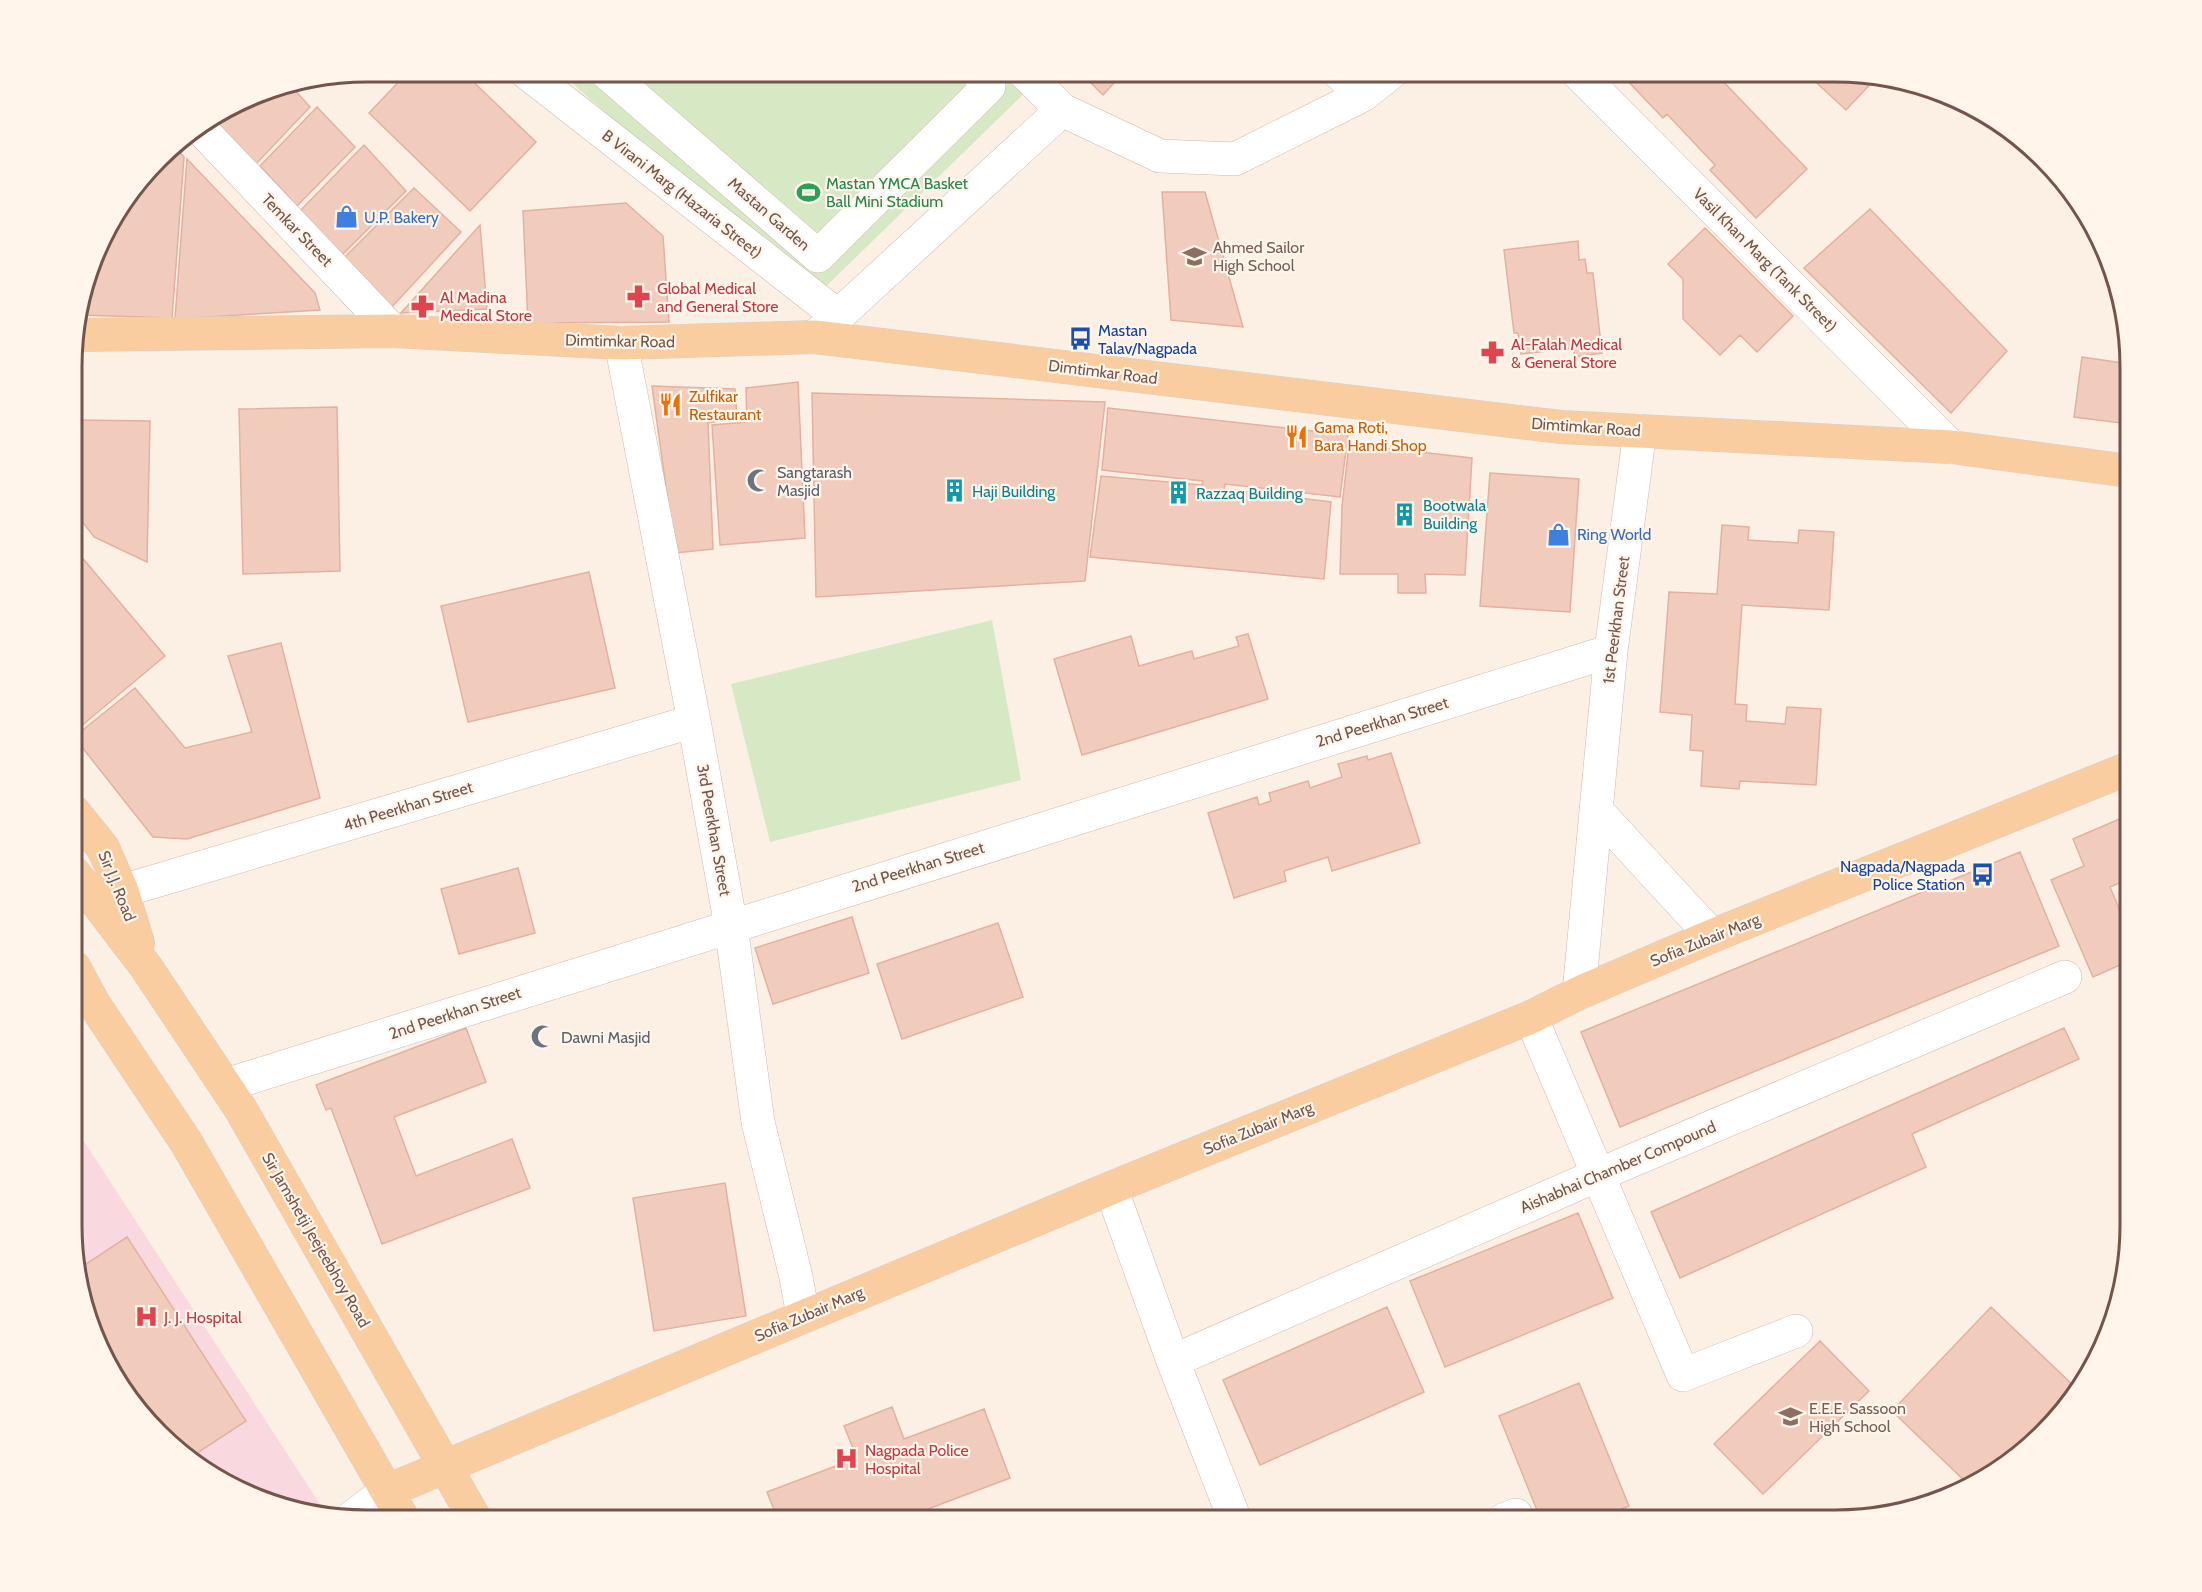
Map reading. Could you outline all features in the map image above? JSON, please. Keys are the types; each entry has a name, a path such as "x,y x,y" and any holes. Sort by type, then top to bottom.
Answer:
{"main road":[{"name":"Dimtimkar Road","path":"85,335 393,331 621,344 827,326 1560,427 1952,447 2120,470"},
{"name":"Sofia Zubair Marg","path":"387,1491 1111,1188 1531,1017 1579,993 1712,936 2120,772"},
{"name":"Sir J.J. Road","path":"82,821 104,848 122,891 146,968"},
{"path":"82,882 146,968"},
{"name":"Sir Jamshetji Jeejeebhoy Road","path":"146,968 226,1085 469,1510"},
{"path":"84,994 186,1142 398,1510"}],"street":[{"name":"B Virani Marg (Hazaria Street)","path":"538,82 827,326"},
{"name":"Mastan Garden","path":"618,82 818,256 989,86 986,82"},
{"path":"1034,82 1062,110 1160,156 1235,159 1363,95 1379,82"},
{"path":"1349,82 1363,95"},
{"name":"Vasil Khan Marg (Tank Street)","path":"1588,82 1952,447"},
{"path":"827,326 1062,110"},
{"name":"Temkar Street","path":"205,134 393,331"},
{"name":"3rd Peerkhan Street","path":"621,344 731,926 758,1122 796,1277 803,1316"},
{"name":"1st Peerkhan Street","path":"1579,993 1611,651 1640,431"},
{"name":"2nd Peerkhan Street","path":"226,1085 1611,651"},
{"name":"4th Peerkhan Street","path":"122,891 694,721"},
{"path":"1596,810 1712,936"},
{"name":"Aishabhai Chamber Compound","path":"1173,1361 1598,1175 2065,977"},
{"path":"1531,1017 1683,1375 1796,1331"},
{"path":"1111,1188 1173,1361 1231,1510"},
{"path":"362,1510 387,1491"}],"shaded area":[{"name":"J. J. Hospital","path":"82,1138 321,1505 294,1500 259,1488 209,1461 166,1426 131,1383 104,1333 88,1280 82,1224"}],"green space":[{"name":"Mastan YMCA Basket Ball Mini Stadium","path":"571,82 1030,82 1033,85 812,300"},
{"path":"992,620 1021,780 770,842 731,684"}],"building":[{"path":"398,82 473,82 536,142 470,211 369,113"},
{"path":"1090,82 1115,82 1103,95"},
{"path":"1629,82 1724,82 1807,169 1756,218 1710,170 1715,165 1667,114 1663,118"},
{"path":"1816,82 1870,85 1846,110"},
{"path":"296,92 310,107 254,166 217,126 259,104"},
{"path":"317,107 355,147 297,206 260,166"},
{"path":"364,145 406,191 340,257 298,213"},
{"path":"180,153 184,157 172,318 87,315 104,259 121,225 141,194"},
{"path":"187,159 315,293 320,310 175,319"},
{"path":"414,188 461,232 391,308 340,262"},
{"name":"Ahmed Sailor High School","path":"1162,192 1205,192 1243,327 1171,320"},
{"path":"626,203 663,236 669,322 528,323 523,211"},
{"path":"1870,209 2007,351 1951,413 1804,268"},
{"path":"480,225 487,309 401,313"},
{"path":"1705,228 1793,316 1757,352 1740,335 1720,355 1683,319 1683,279 1668,264"},
{"path":"1578,241 1579,260 1585,259 1587,273 1593,273 1602,353 1574,357 1574,348 1521,354 1518,333 1514,333 1504,250"},
{"path":"2082,357 2120,363 2120,423 2074,417"},
{"name":"Sangtarash Masjid","path":"798,382 805,538 720,545 712,425 747,422 746,388"},
{"path":"652,386 735,389 737,418 708,423 713,549 675,553"},
{"name":"Haji Building","path":"812,393 1105,402 1085,581 816,597"},
{"path":"337,407 340,571 243,574 239,409"},
{"name":"Razzaq Building","path":"1108,408 1348,435 1340,497 1225,484 1224,489 1331,502 1324,579 1090,557 1101,476 1202,485 1203,481 1102,470"},
{"path":"82,420 150,421 147,562 94,537 82,521"},
{"name":"Bootwala Building","path":"1349,444 1472,458 1465,575 1425,574 1426,593 1398,593 1398,574 1340,574 1342,506"},
{"path":"1490,473 1579,479 1570,612 1480,606"},
{"path":"1722,525 1749,527 1748,540 1798,543 1799,530 1834,532 1829,610 1742,605 1735,704 1747,705 1746,721 1785,724 1787,707 1821,709 1816,785 1740,781 1739,789 1701,786 1703,751 1690,750 1692,715 1660,712 1669,592 1717,594"},
{"path":"82,557 165,656 82,725"},
{"path":"589,572 615,688 468,722 441,606"},
{"path":"1248,634 1268,699 1082,755 1054,659 1131,636 1139,666 1192,651 1194,659 1239,646 1236,637"},
{"path":"281,643 320,798 187,839 153,837 82,747 82,731 135,688 185,748 252,732 228,656"},
{"path":"1391,753 1420,843 1332,871 1328,857 1284,871 1286,881 1234,898 1208,813 1257,797 1259,805 1271,801 1269,793 1308,781 1310,788 1342,777 1338,764 1367,756 1368,760"},
{"path":"2120,819 2120,883 2110,887 2120,911 2120,965 2093,977 2051,880 2084,866 2073,839"},
{"path":"2020,852 2059,946 1620,1127 1581,1032"},
{"path":"518,868 535,933 459,954 441,889"},
{"path":"852,917 869,973 773,1004 755,948"},
{"path":"998,923 1023,997 902,1039 877,964"},
{"path":"466,1028 486,1082 394,1117 416,1176 512,1139 530,1188 382,1244 331,1108 326,1110 316,1085"},
{"path":"2064,1028 2079,1059 1912,1134 1926,1167 1680,1278 1651,1212"},
{"path":"725,1183 746,1316 654,1331 633,1198"},
{"path":"1578,1213 1613,1298 1445,1367 1410,1281"},
{"path":"127,1237 246,1421 197,1453 166,1426 141,1398 112,1350 92,1298 86,1264"},
{"path":"1387,1307 1424,1392 1260,1465 1223,1380"},
{"path":"1991,1307 2071,1383 2049,1412 2022,1439 1993,1461 1962,1479 1892,1411"},
{"name":"E.E.E. Sassoon High School","path":"1820,1341 1869,1391 1763,1494 1714,1444"},
{"path":"1579,1383 1629,1506 1619,1510 1537,1510 1499,1416"},
{"path":"892,1407 904,1439 984,1409 1010,1478 925,1510 774,1510 767,1492 857,1458 844,1426"}],"place":[{"name":"Mastan YMCA Basket Ball Mini Stadium","path":"808,192"},
{"name":"U.P. Bakery","path":"346,217"},
{"name":"Ahmed Sailor High School","path":"1195,256"},
{"name":"Global Medical and General Store","path":"639,297"},
{"name":"Al Madina Medical Store","path":"422,306"},
{"name":"Mastan Talav/Nagpada","path":"1080,339"},
{"name":"Al-Falah Medical & General Store","path":"1493,353"},
{"name":"Zulfikar Restaurant","path":"671,405"},
{"name":"Gama Roti, Bara Handi Shop","path":"1296,436"},
{"name":"Sangtarash Masjid","path":"759,481"},
{"name":"Haji Building","path":"954,491"},
{"name":"Razzaq Building","path":"1178,493"},
{"name":"Bootwala Building","path":"1405,514"},
{"name":"Ring World","path":"1559,534"},
{"name":"Nagpada/Nagpada Police Station","path":"1983,875"},
{"name":"Dawni Masjid","path":"543,1037"},
{"name":"J. J. Hospital","path":"146,1317"},
{"name":"E.E.E. Sassoon High School","path":"1791,1417"},
{"name":"Nagpada Police Hospital","path":"847,1459"}]}
